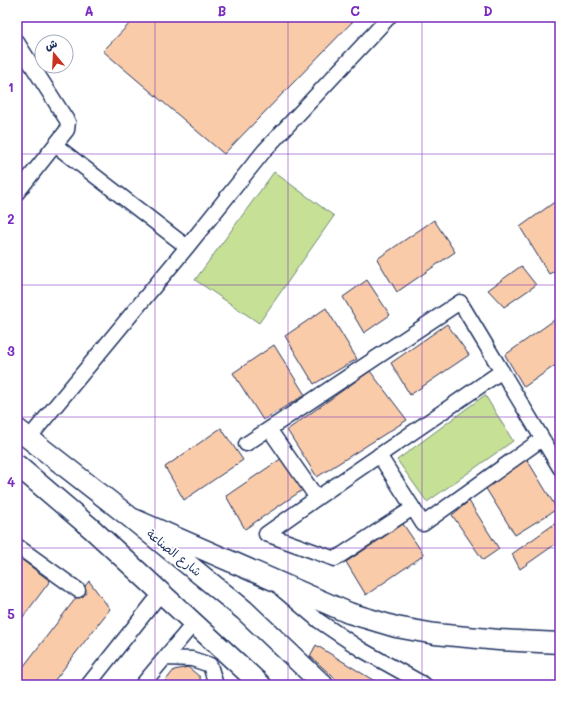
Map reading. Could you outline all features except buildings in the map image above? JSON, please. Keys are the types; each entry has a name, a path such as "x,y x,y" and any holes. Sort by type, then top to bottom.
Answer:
{"street":[{"path":"23,433 187,247 264,150 389,17"},
{"path":"17,42 68,122 67,130 17,193"},
{"path":"55,145 187,247"},
{"path":"246,444 460,302 560,468"},
{"path":"413,508 335,559 266,534 502,371"},
{"path":"269,430 317,498"},
{"name":"شارع الصناعة","path":"23,433 244,610 323,685"},
{"path":"379,455 423,524 542,438"},
{"path":"17,465 92,529 261,685"},
{"path":"131,518 349,613 396,627 464,638 560,643"},
{"path":"17,546 78,590"},
{"path":"271,580 319,621 362,650 425,685"},
{"path":"88,685 161,593"},
{"path":"142,685 194,623"},
{"path":"212,640 210,665 216,685"},
{"path":"166,658 192,659 210,665"}],"green space":[{"path":"274,172 334,216 259,323 195,280"},
{"path":"485,395 513,441 427,502 397,460"}]}
